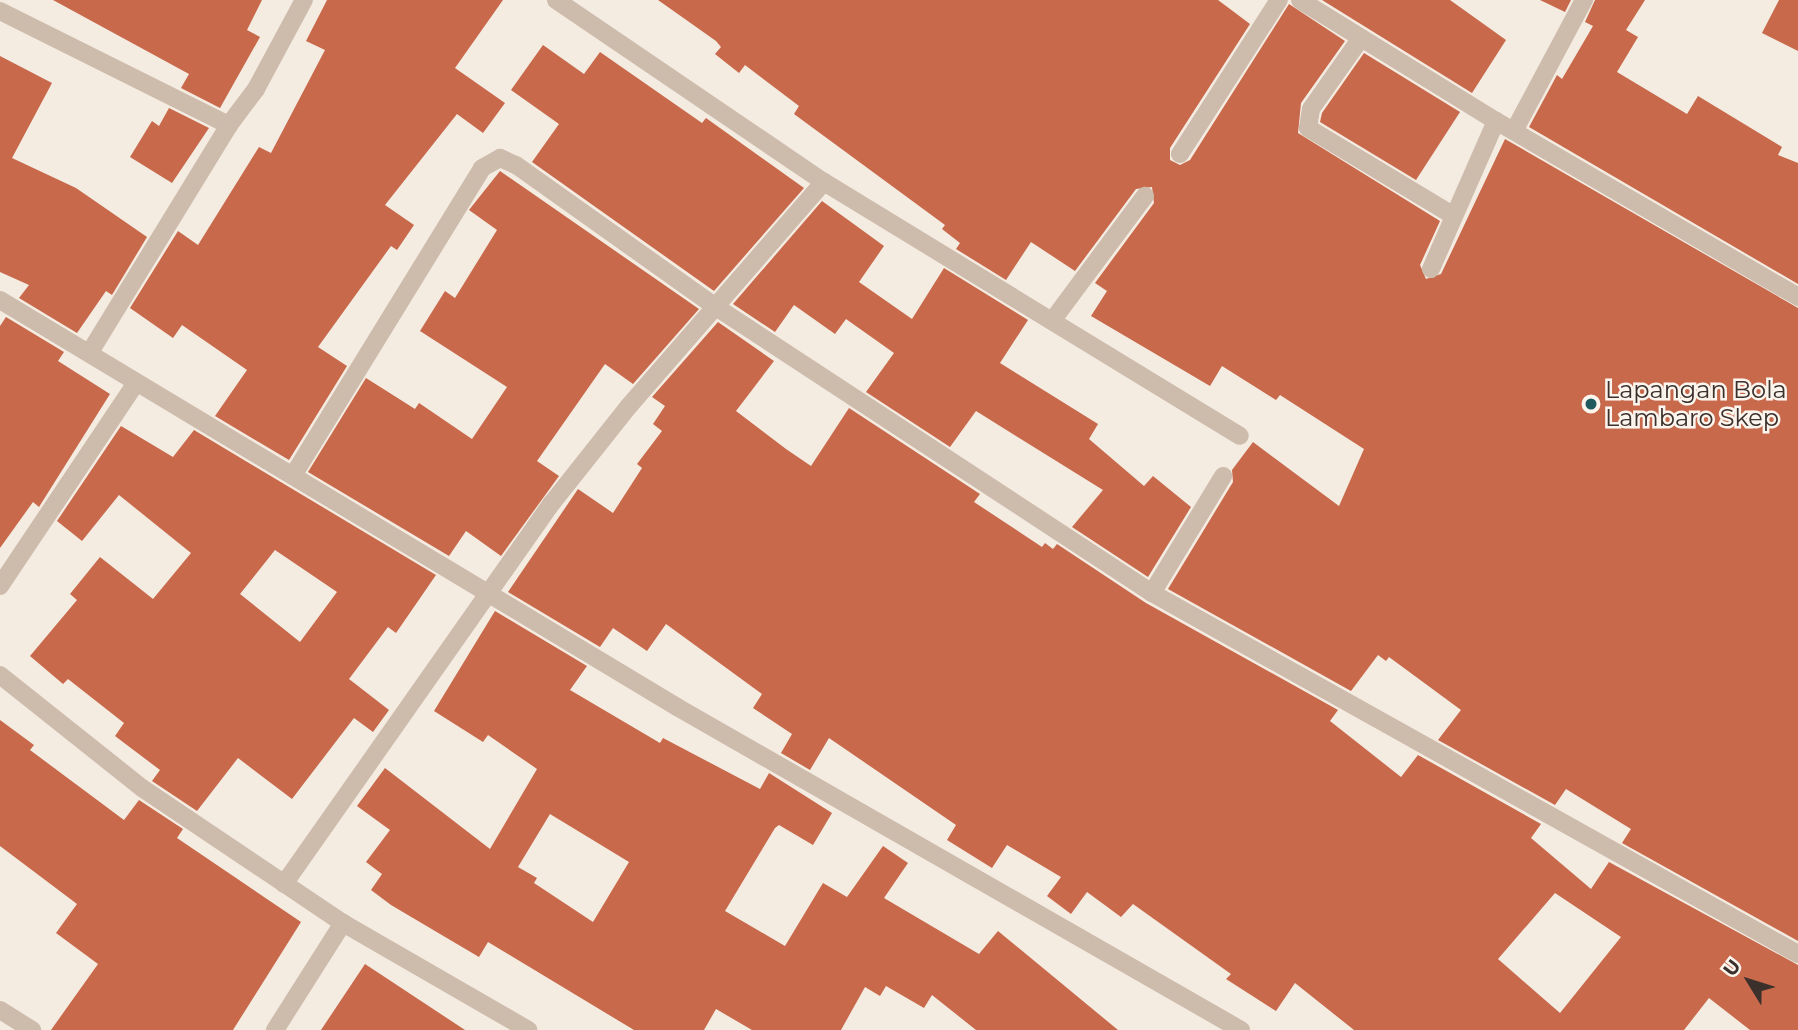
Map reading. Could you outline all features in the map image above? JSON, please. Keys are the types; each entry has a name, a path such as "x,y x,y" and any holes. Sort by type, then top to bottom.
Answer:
{"street":[{"path":"90,352 229,125 257,89 304,0"},
{"path":"556,0 824,182 1240,436"},
{"path":"1180,154 1279,0"},
{"path":"1300,0 1496,121 1798,297"},
{"path":"1514,131 1584,0"},
{"path":"0,11 229,125"},
{"path":"1362,38 1311,109 1308,128 1454,216"},
{"path":"1432,269 1496,121"},
{"path":"294,474 491,160 500,158 516,165 716,307 1152,593 1798,954"},
{"path":"284,884 569,482 824,182"},
{"path":"1052,321 1145,196"},
{"path":"0,300 90,352 136,383 294,474 488,593 1241,1030"},
{"path":"0,586 136,383"},
{"path":"1152,593 1223,476"},
{"path":"0,675 142,788 284,884 343,923 528,1030"},
{"path":"275,1030 343,923"},
{"path":"0,1010 32,1030"}],"building":[{"path":"53,0 262,0 247,30 260,37 220,108 181,88 189,74"},
{"path":"327,0 503,0 455,68 505,103 483,133 457,114 385,205 414,225 397,250 391,246 318,347 347,366 289,460 215,416 247,370 182,325 173,338 130,308 178,231 198,245 259,147 271,153 325,50 306,41"},
{"path":"658,0 1218,0 1250,24 1170,148 1170,160 1180,165 1190,160 1289,4 1345,41 1301,103 1298,133 1440,221 1420,265 1426,279 1441,274 1505,139 1798,308 1798,941 1622,843 1631,829 1566,789 1555,805 1438,740 1461,710 1389,657 1386,661 1378,655 1351,691 1168,589 1233,482 1232,470 1253,442 1339,506 1364,449 1280,395 1276,400 1222,366 1210,386 1091,316 1107,291 1095,283 1154,203 1152,187 1136,189 1075,271 1031,242 1006,280 956,249 960,243 942,229 945,225 794,114 799,106 745,65 739,73 715,54 721,47 716,41"},
{"path":"1322,0 1450,0 1506,40 1472,93"},
{"path":"1540,0 1571,0 1565,12"},
{"path":"1595,0 1645,0 1626,30 1638,37 1617,72 1687,114 1698,96 1782,147 1778,155 1798,163 1798,284 1529,127 1557,75 1562,79 1593,26 1585,22"},
{"path":"1779,0 1798,0 1798,51 1762,33"},
{"path":"543,45 584,74 600,52 702,123 706,118 804,188 714,291 532,162 559,124 511,90"},
{"path":"1364,53 1460,112 1416,180 1320,122 1322,113"},
{"path":"0,56 52,83 12,158 76,188 147,237 112,295 106,291 77,333 19,298 29,285 0,272"},
{"path":"169,108 209,128 172,183 130,157 152,121 159,126"},
{"path":"500,171 699,309 633,384 605,364 537,461 559,476 501,556 466,531 449,556 308,472 366,378 415,409 419,403 472,439 507,387 420,331 445,291 455,298 497,230 469,210"},
{"path":"822,201 884,246 859,282 912,319 944,268 1028,320 1000,363 1098,424 1089,439 1144,486 1153,476 1191,507 1148,577 1072,527 1103,490 976,411 950,447 866,392 894,353 846,319 835,334 794,305 775,332 733,304"},
{"path":"6,317 64,352 58,361 110,394 39,507 33,502 0,548 0,326"},
{"path":"718,322 774,361 736,411 811,466 849,408 980,494 974,502 1042,547 1045,543 1053,549 1057,544 1146,603 1338,710 1330,721 1401,777 1418,755 1541,824 1531,838 1591,889 1609,862 1798,965 1798,1030 1750,1030 1709,998 1684,1030 1354,1030 1295,983 1276,1011 1226,979 1231,974 1133,904 1121,917 1087,892 1071,914 1047,896 1061,877 1007,845 992,868 947,840 956,825 829,738 810,770 781,753 792,734 753,708 762,694 666,624 647,651 613,628 600,647 508,592 578,489 613,513 642,468 637,464 662,431 653,424 665,406 652,397","holes":["1555,893 1621,937 1560,1013 1498,959"]},
{"path":"121,426 173,457 194,430 436,575 396,633 388,627 349,679 389,710 373,732 354,718 292,799 238,758 197,811 152,781 160,770 115,736 124,723 68,679 63,684 30,656 77,600 70,594 100,557 153,599 191,553 119,495 82,541 57,521","holes":["275,550 337,592 300,642 240,594"]},
{"path":"495,611 587,666 570,690 660,743 663,738 760,789 769,773 832,813 813,845 779,825 775,828 725,911 785,946 823,883 847,897 883,846 908,863 884,898 979,954 998,931 1118,1030 976,1030 932,995 924,1008 886,986 880,996 865,987 841,1030 752,1030 716,1009 704,1030 634,1030 488,942 479,957 391,905 371,890 382,874 366,862 390,830 357,806 385,768 490,849 537,769 488,735 483,742 434,711","holes":["550,814 629,862 593,922 534,883 537,878 518,867"]},
{"path":"0,720 34,745 30,750 124,820 139,800 183,829 177,838 301,922 233,1030 51,1030 98,964 56,933 77,904 0,846"},
{"path":"365,964 465,1030 321,1030"}],"place":[{"name":"Lapangan Bola Lambaro Skep","path":"1591,404"}]}
